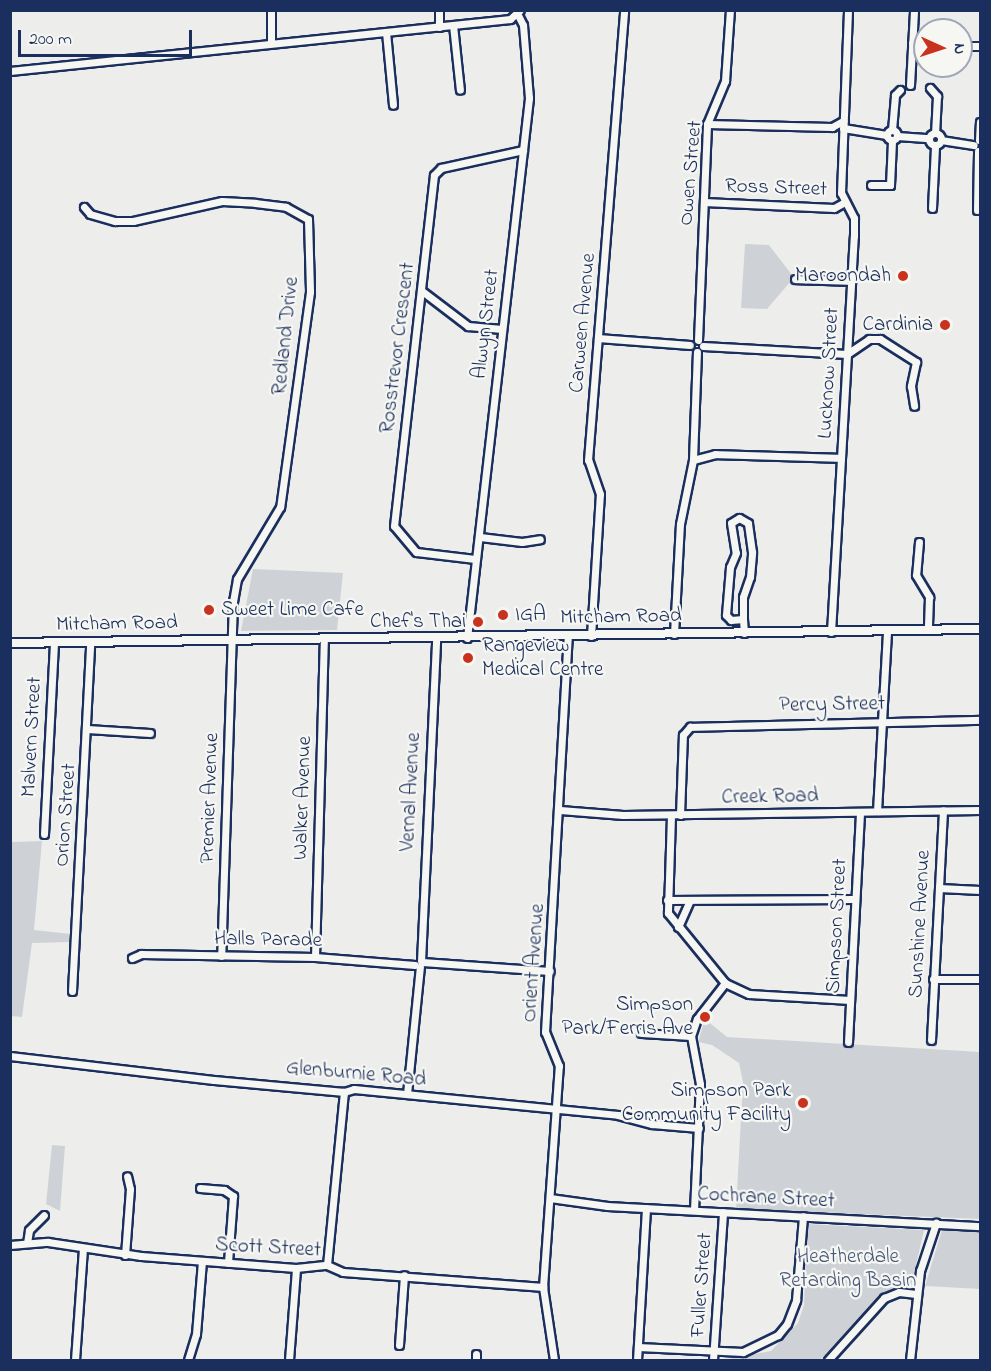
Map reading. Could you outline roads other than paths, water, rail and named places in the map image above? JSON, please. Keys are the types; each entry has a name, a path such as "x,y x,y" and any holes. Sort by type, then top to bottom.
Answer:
{"main road":[{"name":"Mitcham Road","path":"10,643 981,629"}],"street":[{"path":"272,10 272,43"},
{"path":"439,10 439,27"},
{"name":"Carween Avenue","path":"591,636 600,494 588,460 624,10"},
{"name":"Owen Street","path":"674,634 680,524 693,460 707,124 725,81 730,10"},
{"name":"Lucknow Street","path":"831,632 854,218 841,193 848,10"},
{"path":"910,85 914,10"},
{"path":"10,71 510,19 519,13"},
{"name":"Alwyn Street","path":"467,638 529,98 523,25 519,13"},
{"path":"453,25 460,90"},
{"path":"386,32 393,105"},
{"path":"930,88 938,96 932,136"},
{"path":"871,185 890,185 895,95 900,90"},
{"path":"977,210 978,146 981,122"},
{"path":"707,124 832,127 843,125 892,135 932,136 938,143 978,146"},
{"path":"932,208 938,143"},
{"name":"Rosstrevor Crescent","path":"475,559 416,552 394,526 435,175 441,168 523,150"},
{"name":"Redland Drive","path":"84,207 115,221 133,221 222,201 286,207 308,219 310,292 280,507 237,579 231,640"},
{"name":"Ross Street","path":"704,202 834,208 845,202"},
{"path":"795,279 851,281"},
{"path":"422,291 468,326 502,329"},
{"path":"598,338 847,354 869,339 880,339 913,357 916,366 911,381 914,406"},
{"path":"693,460 715,454 841,458"},
{"path":"743,619 731,620 726,615 730,567 736,554 731,523 739,518 748,523 752,552 750,577 743,597 744,633"},
{"path":"480,537 521,542 540,539"},
{"path":"918,542 916,575 929,597 928,630"},
{"path":"878,811 887,631"},
{"name":"Orient Avenue","path":"554,1360 543,1287 559,1066 545,1032 560,810 568,636"},
{"name":"Vernal Avenue","path":"407,1094 420,948 436,638"},
{"name":"Walker Avenue","path":"315,957 324,639"},
{"name":"Premier Avenue","path":"221,956 231,640"},
{"name":"Orion Street","path":"72,991 90,642"},
{"name":"Malvern Street","path":"44,834 54,643"},
{"name":"Percy Street","path":"680,815 684,730 709,724 981,720"},
{"path":"87,729 150,733"},
{"name":"Creek Road","path":"560,810 670,815 981,810"},
{"name":"Sunshine Avenue","path":"931,1040 943,810"},
{"name":"Simpson Street","path":"848,1042 860,812"},
{"path":"670,815 668,913 725,983 749,994 850,1000"},
{"path":"939,888 981,890"},
{"path":"667,900 689,902 855,900"},
{"path":"678,927 689,902"},
{"name":"Halls Parade","path":"132,958 141,954 315,957 550,971"},
{"path":"933,979 981,979"},
{"path":"694,1210 700,1084 691,1036 697,1019 725,983"},
{"path":"641,1033 691,1036"},
{"name":"Glenburnie Road","path":"10,1056 344,1092 407,1094 699,1128"},
{"path":"327,1265 344,1092"},
{"path":"125,1255 130,1189 127,1176"},
{"path":"200,1188 224,1190 233,1196 228,1263"},
{"name":"Cochrane Street","path":"550,1198 646,1208 981,1226"},
{"path":"637,1360 646,1208"},
{"name":"Fuller Street","path":"713,1360 723,1212"},
{"path":"27,1243 29,1230 44,1215"},
{"path":"638,1347 714,1351 755,1349 778,1335 787,1324 796,1300 803,1216"},
{"path":"910,1360 916,1294 936,1223"},
{"name":"Scott Street","path":"10,1245 27,1243 83,1248 125,1255 296,1268 327,1265 343,1272 543,1287"},
{"path":"75,1360 83,1248"},
{"path":"188,1360 196,1334 202,1261"},
{"path":"289,1360 296,1268"},
{"path":"399,1345 404,1275"},
{"path":"828,1360 884,1298 899,1292 916,1294"}],"place":[{"name":"Maroondah","path":"903,276"},
{"name":"Cardinia","path":"945,325"},
{"name":"Sweet Lime Cafe","path":"209,610"},
{"name":"IGA","path":"503,615"},
{"name":"Chef's Thai","path":"478,622"},
{"name":"Rangeview Medical Centre","path":"468,658"},
{"name":"Simpson Park/Ferris Ave","path":"705,1017"},
{"name":"Simpson Park Community Facility","path":"803,1103"}],"park label":[{"name":"Heatherdale Retarding Basin","path":"848,1269"}]}
